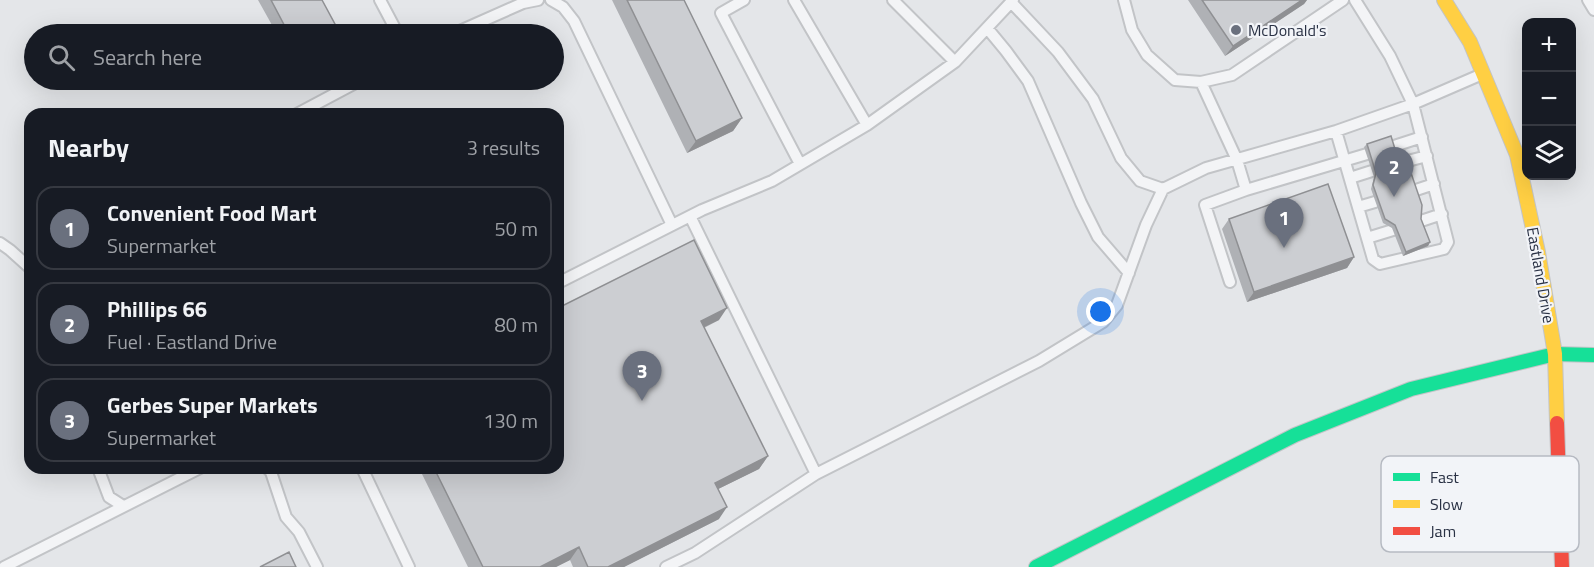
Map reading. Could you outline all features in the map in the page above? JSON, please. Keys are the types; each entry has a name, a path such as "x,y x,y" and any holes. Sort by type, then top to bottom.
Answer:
{"main road":[{"name":"Eastland Drive","path":"1444,0 1470,42 1517,155 1538,252 1555,354 1558,456"},
{"path":"1036,567 1295,435 1411,389 1555,354 1594,355"},
{"name":"Eastland Drive","path":"1562,552 1562,567"}],"lane":[{"path":"380,0 393,24"},
{"path":"476,24 523,3 538,0"},
{"path":"551,0 563,7 574,21 672,225"},
{"path":"744,0 721,13 800,164"},
{"path":"794,0 867,125"},
{"path":"893,0 955,62"},
{"path":"1124,0 1132,30 1147,55 1175,80 1201,82 1232,75 1343,0"},
{"path":"1336,131 1373,259 1380,264 1444,249 1448,242 1413,104 1390,56 1355,0"},
{"path":"1588,0 1594,10"},
{"path":"564,280 690,216 772,181 867,125 955,62 1012,1 1058,51 1093,99 1121,158 1140,181 1163,189"},
{"path":"987,28 1028,81 1081,204 1098,237 1129,273"},
{"path":"666,567 695,553 816,474 1039,361 1103,322 1117,304 1146,225 1163,189 1206,168 1336,131 1413,104 1483,74"},
{"path":"1201,82 1237,160 1246,190"},
{"path":"308,108 342,90"},
{"path":"1390,147 1422,137"},
{"path":"1230,282 1205,205 1246,190 1367,154"},
{"path":"1396,164 1426,156"},
{"path":"1350,178 1372,171"},
{"path":"1413,191 1434,184"},
{"path":"1358,207 1375,202"},
{"path":"1418,222 1442,214"},
{"path":"690,216 816,474"},
{"path":"1367,238 1393,230"},
{"path":"0,243 24,262"},
{"path":"100,474 109,497 123,506"},
{"path":"3,567 189,474"},
{"path":"272,474 286,517 299,532 317,567"},
{"path":"365,474 409,567"}],"building":[{"path":"271,0 322,0 335,24 284,24"},
{"path":"627,0 684,0 742,118 696,141"},
{"name":"McDonald's","path":"1202,0 1302,0 1233,46"},
{"path":"1391,136 1399,162 1410,170 1422,205 1421,219 1430,242 1406,252 1395,225 1385,219 1373,185 1376,173 1367,144"},
{"path":"1328,184 1354,257 1254,292 1229,219"},
{"path":"694,240 727,308 701,321 768,456 715,483 727,507 608,567 588,567 579,547 540,567 483,567 437,474 564,474 564,305"},
{"path":"289,552 296,567 260,567"}],"traffic: fast":[{"path":"1036,567 1295,435 1411,389 1555,354 1594,355"}],"traffic: slow":[{"path":"1444,0 1470,42 1517,155 1538,252 1555,354 1557,423"}],"traffic: jam":[{"path":"1557,423 1558,456"},
{"path":"1561,552 1562,567"}],"place":[{"name":"McDonald's","path":"1236,30"},
{"name":"Phillips 66","path":"1394,197"},
{"name":"Convenient Food Mart","path":"1284,248"},
{"name":"Gerbes Super Markets","path":"642,401"}]}
